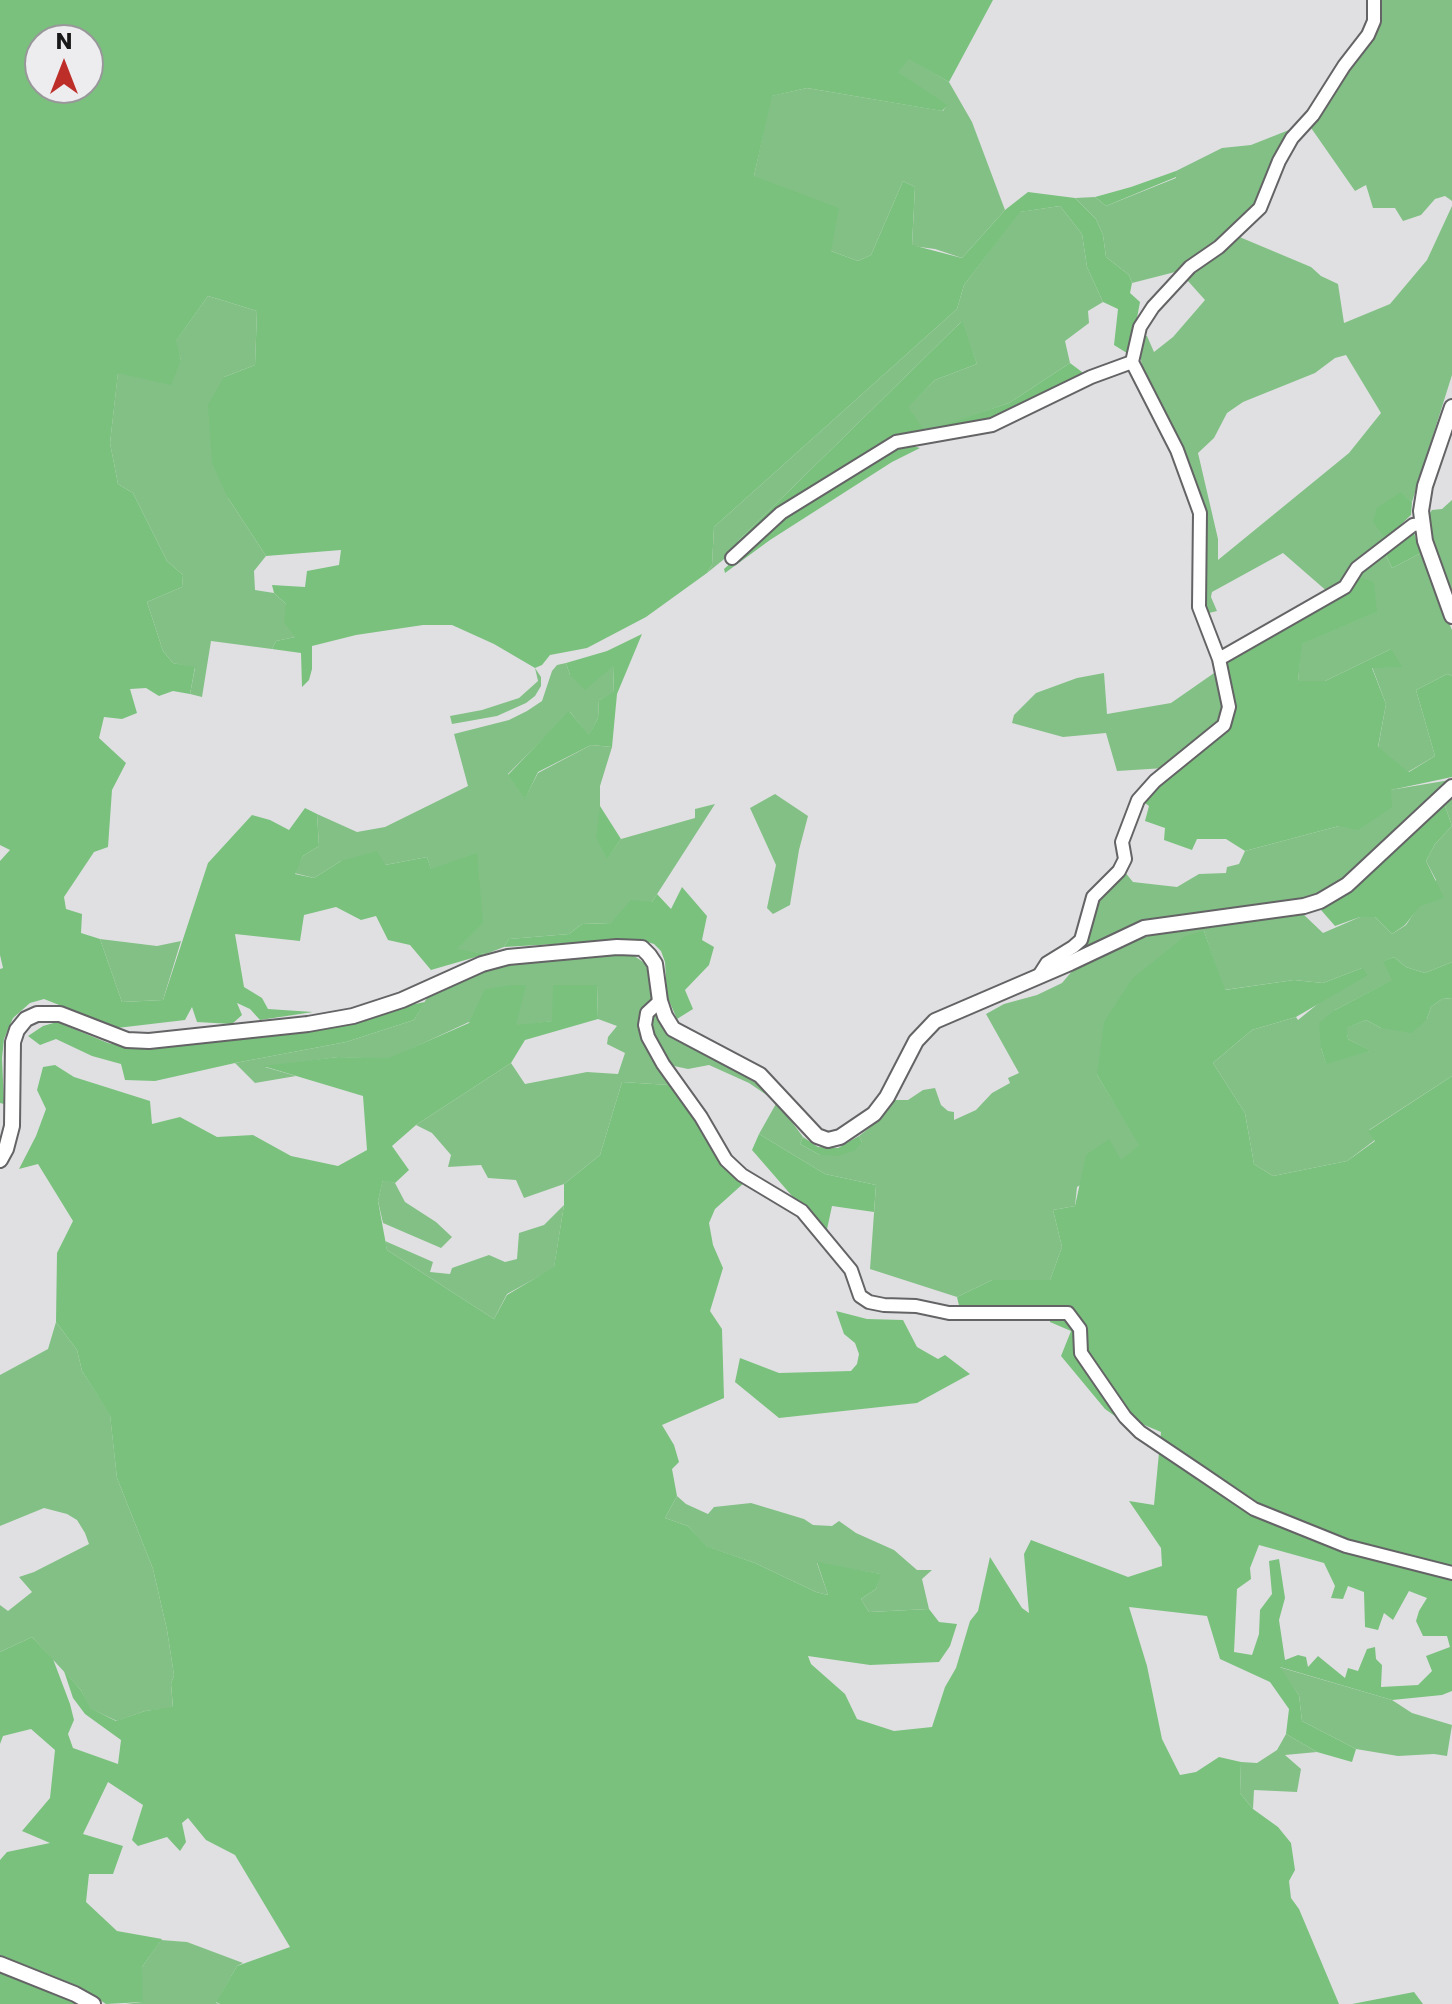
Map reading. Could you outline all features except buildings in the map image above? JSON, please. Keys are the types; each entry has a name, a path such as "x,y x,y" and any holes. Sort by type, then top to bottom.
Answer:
{"main road":[{"path":"1452,407 1425,486 1422,524 1425,541 1452,616"},
{"path":"0,1160 12,1126 13,1042 17,1030 26,1019 43,1013 60,1014 127,1040 149,1041 308,1024 353,1016 402,1000 482,964 508,957 617,947 642,948 649,955 655,964 660,1001 673,1029 760,1075 806,1126 817,1136 828,1140 854,1130 874,1114 887,1097 916,1041 935,1021 1144,928 1304,906 1333,895 1452,787"},
{"path":"0,1964 93,2004"}],"street":[{"path":"1038,977 1047,963 1081,940 1093,897 1119,871 1125,859 1122,842 1138,800 1155,781 1224,725 1229,707 1219,659 1199,607 1200,513 1177,450 1132,362 1140,327 1158,300 1190,267 1219,247 1260,208 1292,138 1313,115 1368,35 1374,21 1374,0"},
{"path":"732,558 781,513 896,442 992,425 1091,377 1132,362"},
{"path":"1219,659 1345,587 1357,568 1413,525 1422,524"},
{"path":"660,1001 647,1013 645,1025 648,1037 726,1160 742,1175 802,1211 851,1270 860,1296 869,1302 884,1305 916,1306 949,1313 1068,1313 1080,1329 1081,1353 1125,1417 1140,1432 1254,1509 1346,1546 1452,1573"}],"green space":[{"path":"0,0 993,0 949,82 909,59 898,72 948,105 942,111 807,88 772,96 754,176 839,208 831,251 858,261 871,255 903,181 915,187 912,245 962,258 1005,210 1028,192 1075,198 1096,219 1103,235 1106,257 1129,275 1132,283 1130,293 1140,302 1130,355 1114,345 1118,309 1103,302 1087,267 1082,234 1060,206 1020,212 964,285 957,309 714,527 712,565 707,573 646,617 587,648 550,655 535,668 494,644 452,625 423,625 356,635 312,646 312,669 309,680 302,687 301,653 272,649 276,641 295,637 284,622 286,604 274,593 272,585 305,587 307,571 339,565 341,550 266,556 228,498 212,463 208,405 224,377 255,365 257,311 208,296 176,341 181,360 171,385 118,373 110,443 118,484 133,493 167,561 183,575 182,587 147,602 163,651 173,663 195,667 190,694 173,691 159,696 146,688 130,689 137,713 122,719 104,717 99,738 126,763 112,790 108,847 94,852 64,897 66,909 82,914 81,933 100,939 122,1002 163,1000 208,863 252,815 289,830 305,808 317,814 319,846 303,856 295,874 314,878 341,861 377,851 385,865 427,857 431,869 477,853 483,923 457,949 486,954 431,970 410,945 388,940 376,916 361,920 336,907 304,915 300,941 235,934 244,987 262,998 268,1009 313,1012 260,1020 250,1009 237,1003 242,1015 232,1024 197,1022 192,1007 185,1020 117,1028 44,999 30,1003 13,1018 4,1039 4,1104 0,1103 0,969 3,968 0,955 0,861 10,850 0,845"},
{"path":"1379,0 1452,0 1452,201 1445,196 1435,199 1421,215 1403,221 1395,208 1373,208 1366,185 1355,191 1309,125 1350,65"},
{"path":"909,58 949,82 972,122 1005,210 962,258 935,249 912,246 915,187 903,181 871,255 858,261 831,251 754,176 771,96 807,88 943,111 947,105 897,72"},
{"path":"1294,128 1281,144 1255,209 1230,233 1311,267 1338,284 1344,323 1390,304 1427,260 1452,206 1452,375 1412,502 1401,493 1386,539 1342,584 1329,593 1283,553 1212,592 1217,611 1205,614 1203,512 1145,379 1139,351 1143,336 1147,336 1154,352 1173,337 1205,300 1179,271 1132,283 1129,275 1106,257 1103,235 1096,219 1075,198 1095,197 1106,206 1176,178 1176,171 1222,148 1251,145","holes":["1346,355 1381,413 1349,453 1218,560 1218,539 1198,453 1214,438 1227,413 1243,402 1315,373 1335,358"]},
{"path":"1176,171 1176,177 1106,206 1095,197 1131,187"},
{"path":"1060,206 1082,234 1087,267 1103,302 1088,311 1089,323 1065,341 1070,363 1009,403 925,432 907,407 935,380 977,364 961,322 738,541 739,547 707,573 712,565 714,527 957,309 964,285 1019,212"},
{"path":"208,296 257,311 255,365 224,377 228,498 266,556 254,571 255,590 274,593 286,604 295,637 276,641 272,649 211,641 202,697 190,694 195,668 173,663 163,651 147,602 182,587 183,575 167,561 133,493 118,484 110,443 118,372 181,360 175,342"},
{"path":"962,321 977,364 935,380 908,407 925,431 1009,403 1070,363 1086,375 989,421 894,440 739,547 738,541"},
{"path":"905,444 920,448 892,462 770,540 725,573 724,569 781,519 884,453"},
{"path":"1401,492 1412,502 1411,515 1386,539 1373,522 1377,508"},
{"path":"1452,500 1452,601 1434,549 1429,514 1432,510 1442,509"},
{"path":"1409,533 1414,533 1421,553 1392,568 1384,551"},
{"path":"1384,551 1392,568 1421,553 1452,630 1452,676 1447,674 1416,690 1435,756 1408,772 1378,748 1386,704 1372,667 1391,649 1325,681 1298,681 1301,644 1376,612 1356,576"},
{"path":"1356,576 1374,582 1377,612 1302,644 1298,681 1325,681 1391,649 1402,667 1372,668 1386,704 1378,747 1409,772 1435,756 1416,690 1447,674 1452,676 1452,777 1391,790 1392,807 1358,830 1339,826 1245,851 1226,839 1197,839 1192,850 1164,840 1165,828 1145,821 1149,806 1142,801 1157,783 1230,728 1234,710 1225,662"},
{"path":"642,634 617,694 612,747 591,745 538,772 525,799 508,775 569,711 589,735 598,718 599,700 614,692 613,666 585,690 570,675 566,663 607,651"},
{"path":"566,663 570,675 613,666 614,693 599,700 598,718 589,736 570,712 508,774 525,798 538,773 591,745 612,747 600,786 607,858 621,839 695,818 695,809 715,804 652,902 611,923 582,924 569,934 509,939 504,947 486,954 456,950 427,857 385,865 341,861 314,878 294,873 303,856 319,846 317,814 357,832 385,827 468,786 454,734 509,720 527,711 542,701 552,671 557,665"},
{"path":"535,668 541,677 541,686 526,703 497,716 452,724 450,716 519,698 538,681"},
{"path":"1217,671 1224,711 1220,723 1165,768 1117,771 1106,733 1063,737 1012,723 1014,715 1036,693 1077,678 1104,673 1107,714 1171,703"},
{"path":"1450,780 1323,895 1299,901 1143,921 1080,950 1096,900 1124,871 1133,882 1177,887 1199,874 1226,873 1227,867 1239,864 1245,851 1339,826 1390,790"},
{"path":"775,794 808,816 790,905 773,914 767,908 776,865 750,808"},
{"path":"1452,795 1452,826 1444,803"},
{"path":"1444,803 1452,826 1435,844 1426,861 1444,898 1420,906 1405,925 1392,934 1375,917 1360,917 1335,926 1321,910"},
{"path":"600,806 621,839 607,859 596,837"},
{"path":"1452,826 1452,962 1425,973 1406,967 1394,957 1384,961 1393,980 1335,1010 1321,1048 1326,1063 1370,1051 1348,1039 1346,1028 1366,1020 1381,1028 1427,1019 1431,1007 1442,999 1452,998 1452,1076 1369,1130 1375,1140 1347,1161 1273,1176 1254,1164 1245,1113 1213,1063 1252,1030 1296,1017 1298,1020 1362,968 1323,983 1294,980 1224,990 1204,931 1097,1075 1140,1145 1121,1161 1077,1187 1075,1206 1053,1210 1062,1247 1050,1280 992,1280 957,1297 870,1269 876,1185 825,1174 759,1134 777,1102 803,1137 800,1144 820,1155 862,1142 859,1136 878,1121 895,1100 908,1100 923,1090 935,1088 941,1105 954,1112 954,1120 976,1110 992,1093 1010,1083 1008,1078 1019,1073 986,1014 1004,1004 1037,995 1062,983 1073,970 1119,945 1169,930 1302,913 1323,933 1360,917 1375,917 1392,934 1406,925 1436,880 1426,861 1435,844"},
{"path":"682,887 707,916 702,940 714,947 709,965 685,990 693,1009 677,1019 667,996 665,962 654,944 624,940 504,947 509,939 569,934 582,924 611,923 631,900 652,902 657,894 671,909"},
{"path":"1204,931 1225,990 1294,980 1323,983 1362,968 1368,975 1296,1017 1252,1030 1213,1063 1245,1113 1254,1164 1273,1176 1347,1161 1375,1141 1368,1131 1452,1076 1452,1691 1442,1695 1392,1700 1280,1667 1299,1695 1302,1721 1356,1749 1352,1762 1317,1752 1286,1734 1289,1709 1270,1682 1220,1659 1207,1616 1129,1607 1147,1666 1162,1739 1180,1775 1196,1772 1219,1757 1241,1762 1240,1793 1291,1843 1295,1870 1289,1881 1291,1898 1299,1909 1339,2004 220,2004 216,2002 237,1966 290,1947 235,1855 206,1840 188,1818 182,1823 186,1842 180,1851 167,1837 138,1846 132,1840 143,1805 108,1782 83,1834 123,1846 113,1874 89,1874 86,1902 117,1931 162,1939 142,1967 143,2002 106,2004 78,1986 0,1955 0,1860 7,1852 50,1843 22,1831 50,1798 55,1750 31,1729 3,1736 0,1744 0,1652 32,1637 53,1659 70,1704 74,1720 68,1734 73,1748 118,1764 121,1740 85,1714 73,1698 64,1671 81,1690 90,1708 116,1721 145,1711 173,1707 171,1684 174,1675 167,1630 153,1569 117,1478 110,1415 82,1371 77,1350 56,1322 57,1253 73,1221 38,1164 19,1169 46,1109 37,1090 43,1067 55,1065 74,1077 150,1101 152,1124 180,1117 217,1137 253,1135 291,1156 338,1166 367,1150 363,1096 263,1066 338,1057 389,1058 469,1023 485,989 510,985 526,985 516,1025 552,1021 553,985 597,985 598,1019 525,1040 511,1063 416,1125 392,1146 409,1170 395,1183 383,1180 378,1201 387,1250 494,1319 507,1295 554,1267 564,1205 564,1184 600,1155 622,1082 669,1085 745,1182 715,1209 709,1223 713,1245 723,1268 710,1311 722,1329 724,1398 662,1425 674,1445 679,1462 672,1469 677,1496 665,1518 688,1526 706,1546 755,1563 816,1592 828,1595 817,1562 881,1574 876,1589 861,1599 869,1612 929,1609 939,1622 957,1624 950,1646 939,1662 870,1665 808,1656 811,1664 845,1694 857,1719 894,1731 932,1727 945,1687 956,1668 970,1621 978,1611 990,1557 1022,1608 1029,1613 1024,1554 1031,1540 1128,1577 1162,1566 1161,1548 1129,1501 1154,1505 1161,1432 1142,1424 1126,1424 1105,1409 1061,1356 1071,1331 1050,1322 1049,1309 960,1310 957,1297 992,1280 1050,1280 1062,1247 1053,1210 1075,1206 1086,1155 1109,1139 1121,1160 1139,1145 1097,1075 1104,1022 1132,979 1185,936","holes":["1259,1545 1324,1563 1335,1586 1331,1598 1343,1599 1348,1586 1364,1592 1365,1627 1378,1630 1384,1613 1393,1620 1409,1591 1427,1598 1416,1621 1423,1636 1447,1636 1450,1647 1426,1656 1432,1671 1418,1685 1381,1687 1382,1665 1376,1659 1375,1647 1367,1649 1358,1671 1348,1668 1345,1678 1318,1656 1308,1667 1306,1657 1298,1655 1285,1660 1279,1620 1285,1598 1279,1559 1269,1561 1272,1594 1260,1610 1259,1634 1252,1655 1234,1652 1237,1589 1251,1579 1250,1568"]},
{"path":"100,939 157,946 181,941 163,1000 122,1002"},
{"path":"633,955 646,964 655,1013 673,1039 729,1066 767,1090 777,1102 749,1083 709,1065 688,1069 674,1066 669,1085 622,1082 600,1155 564,1184 524,1198 516,1180 488,1178 481,1165 448,1167 451,1155 432,1133 416,1125 511,1063 525,1084 587,1072 618,1074 625,1053 607,1044 608,1037 617,1026 598,1019 597,985 553,1021 516,1026 469,1022 389,1059 338,1057 265,1067 296,1076 255,1083 235,1063 346,1042 414,1020 428,996 480,971 507,963 530,959"},
{"path":"1394,957 1406,967 1425,973 1452,962 1452,998 1442,999 1431,1007 1427,1019 1412,1033 1381,1028 1366,1020 1347,1028 1348,1039 1371,1051 1326,1064 1319,1023 1335,1010 1392,980 1383,961"},
{"path":"425,1002 414,1020 346,1042 155,1081 125,1080 121,1064 92,1056 56,1039 40,1045 28,1036 43,1026 57,1022 108,1043 135,1049 159,1047 240,1038"},
{"path":"759,1134 825,1174 876,1185 874,1212 832,1206 826,1234 809,1209 799,1204 752,1150"},
{"path":"859,1136 862,1142 854,1151 837,1156 820,1155 800,1144 803,1137 818,1147 838,1148"},
{"path":"383,1179 395,1183 405,1202 436,1222 452,1237 441,1248 383,1223 378,1201"},
{"path":"564,1205 554,1268 507,1294 494,1319 387,1250 385,1241 433,1262 430,1272 450,1274 452,1268 489,1255 505,1262 517,1259 519,1233 544,1225"},
{"path":"836,1311 867,1319 903,1320 917,1347 938,1359 945,1355 970,1374 917,1403 779,1418 735,1382 740,1358 779,1373 851,1371 857,1364 859,1354 855,1343 844,1334"},
{"path":"56,1322 77,1350 82,1371 110,1414 117,1478 153,1569 174,1675 171,1684 173,1708 145,1711 117,1721 89,1708 81,1690 32,1637 0,1652 0,1605 8,1611 32,1592 19,1577 89,1544 77,1520 44,1508 0,1526 0,1375 48,1349"},
{"path":"677,1496 708,1514 714,1507 751,1503 804,1519 813,1525 832,1526 839,1521 856,1533 894,1550 917,1570 932,1570 922,1579 929,1609 869,1612 861,1599 876,1589 880,1574 817,1563 828,1595 755,1563 705,1546 688,1526 665,1518"},
{"path":"1279,1667 1392,1700 1412,1713 1452,1725 1447,1756 1398,1756 1356,1749 1302,1721 1299,1695"},
{"path":"1286,1734 1317,1752 1285,1755 1301,1769 1297,1792 1254,1790 1253,1809 1240,1793 1241,1762 1257,1763 1277,1750"},
{"path":"161,1940 187,1942 243,1963 237,1966 216,2003 220,2004 125,2004 142,2002 142,1967"},
{"path":"0,1971 63,1997 79,2004 0,2004"},
{"path":"1414,1992 1423,2004 1352,2004"}]}
